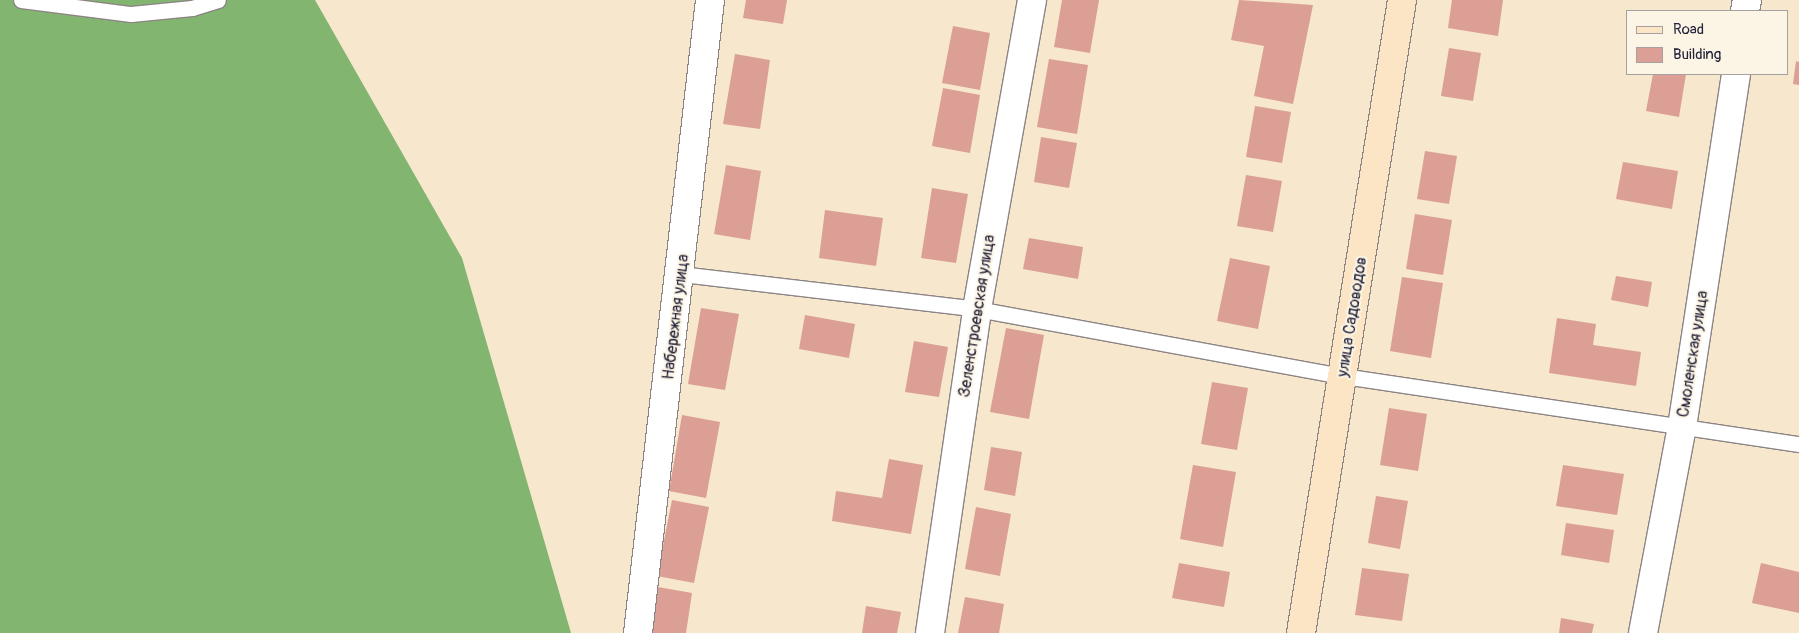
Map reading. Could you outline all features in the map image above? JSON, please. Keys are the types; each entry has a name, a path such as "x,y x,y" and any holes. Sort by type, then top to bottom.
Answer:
{"main road":[{"name":"улица Садоводов","path":"1301,633 1402,0"}],"street":[{"name":"Набережная улица","path":"638,633 681,274 710,0"},
{"name":"Зеленстроевская улица","path":"930,633 977,309 1032,0"},
{"name":"Смоленская улица","path":"1643,633 1682,427 1736,75"}],"lane":[{"path":"21,0 131,14 192,8 218,0"},
{"path":"681,274 977,309 1343,376 1799,444"}],"green space":[{"path":"0,0 315,0 462,258 571,633 0,633"}],"building":[{"path":"746,0 787,0 783,24 743,18"},
{"path":"1062,0 1099,0 1090,53 1054,47"},
{"path":"1239,0 1313,5 1293,104 1254,96 1264,46 1231,40"},
{"path":"1452,0 1503,0 1498,36 1448,28"},
{"path":"953,26 990,33 980,90 942,83"},
{"path":"1449,48 1481,53 1473,101 1441,96"},
{"path":"735,54 770,60 760,129 723,124"},
{"path":"1049,59 1088,65 1077,134 1037,127"},
{"path":"1796,61 1799,62 1799,85 1793,84"},
{"path":"1653,75 1686,75 1679,117 1646,111"},
{"path":"943,88 980,95 970,153 932,146"},
{"path":"1255,106 1291,112 1282,163 1246,157"},
{"path":"1041,137 1077,143 1069,188 1034,182"},
{"path":"1425,151 1457,156 1449,204 1417,199"},
{"path":"1623,162 1678,171 1672,209 1616,199"},
{"path":"726,165 761,171 750,240 714,234"},
{"path":"1246,175 1282,181 1273,232 1237,226"},
{"path":"932,188 968,194 956,263 921,258"},
{"path":"825,210 883,218 876,266 819,258"},
{"path":"1415,214 1452,220 1443,275 1406,269"},
{"path":"1029,238 1083,247 1078,279 1023,269"},
{"path":"1230,258 1270,266 1258,329 1217,321"},
{"path":"1616,276 1652,282 1648,307 1611,300"},
{"path":"1402,277 1443,283 1431,358 1390,351"},
{"path":"701,308 739,314 725,390 688,384"},
{"path":"805,315 855,324 849,358 799,349"},
{"path":"1557,318 1596,324 1593,345 1641,352 1636,386 1549,373"},
{"path":"1006,328 1044,335 1029,419 990,412"},
{"path":"914,341 948,347 939,397 905,392"},
{"path":"1212,382 1248,388 1237,450 1201,444"},
{"path":"1389,408 1427,414 1418,471 1380,465"},
{"path":"682,415 720,422 706,498 669,491"},
{"path":"991,447 1022,452 1015,496 984,490"},
{"path":"889,459 923,465 911,534 832,521 836,491 882,498"},
{"path":"1193,465 1236,472 1223,547 1180,539"},
{"path":"1563,465 1624,474 1617,515 1556,506"},
{"path":"1376,496 1408,501 1400,549 1368,543"},
{"path":"672,500 709,507 694,583 657,576"},
{"path":"976,507 1011,514 1000,576 965,569"},
{"path":"1566,523 1614,530 1609,563 1561,555"},
{"path":"1179,563 1230,572 1224,607 1172,598"},
{"path":"1761,563 1799,572 1799,613 1752,603"},
{"path":"1362,568 1409,574 1402,621 1355,615"},
{"path":"658,587 692,593 686,633 651,633"},
{"path":"965,597 1004,604 999,633 958,633"},
{"path":"866,606 901,612 897,633 862,633"},
{"path":"1561,618 1594,624 1592,633 1559,633"}]}
